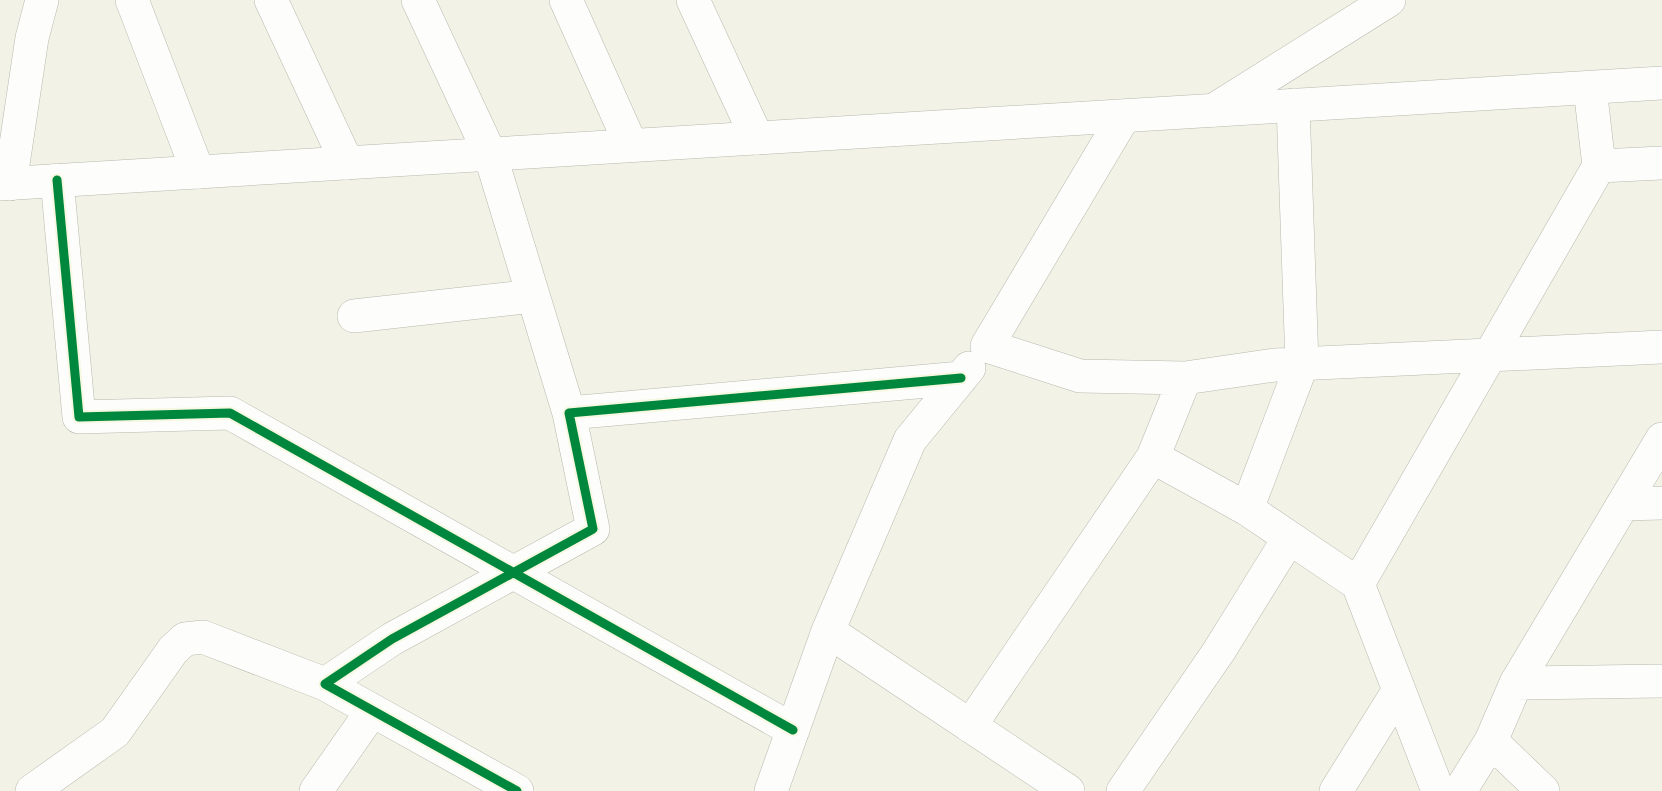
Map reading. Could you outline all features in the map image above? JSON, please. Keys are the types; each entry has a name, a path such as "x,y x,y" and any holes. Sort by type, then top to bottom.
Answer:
{"street":[{"path":"42,0 32,38 5,184 1662,83"},
{"path":"132,0 198,172"},
{"path":"271,0 346,163"},
{"path":"325,684 392,639 593,529 569,413 490,154 418,0"},
{"path":"566,0 631,145"},
{"path":"693,0 756,138"},
{"path":"1214,110 1389,0"},
{"path":"1358,584 1599,166 1590,88"},
{"path":"1247,509 1302,364 1293,105"},
{"path":"771,791 828,631 910,440 987,346 1124,116"},
{"path":"1599,166 1662,163"},
{"path":"57,180 79,417 230,413 793,730"},
{"path":"354,316 533,296"},
{"path":"987,346 1080,376 1185,378 1302,364 1662,347"},
{"path":"569,413 961,378"},
{"path":"970,726 1153,457 1185,378"},
{"path":"1460,791 1491,741 1516,683 1662,439"},
{"path":"1153,457 1247,509 1358,584 1438,791"},
{"path":"1623,504 1662,503"},
{"path":"1123,791 1219,651 1289,538"},
{"path":"828,631 1068,791"},
{"path":"32,791 115,732 173,650 185,639 202,637 325,684 517,791"},
{"path":"1516,683 1662,681"},
{"path":"1336,791 1399,690"},
{"path":"316,791 372,711"},
{"path":"1491,741 1543,791"}],"cycle path":[{"path":"57,180 79,417 230,413 793,730"},
{"path":"517,791 325,684 392,639 593,529 569,413 961,378"}]}
